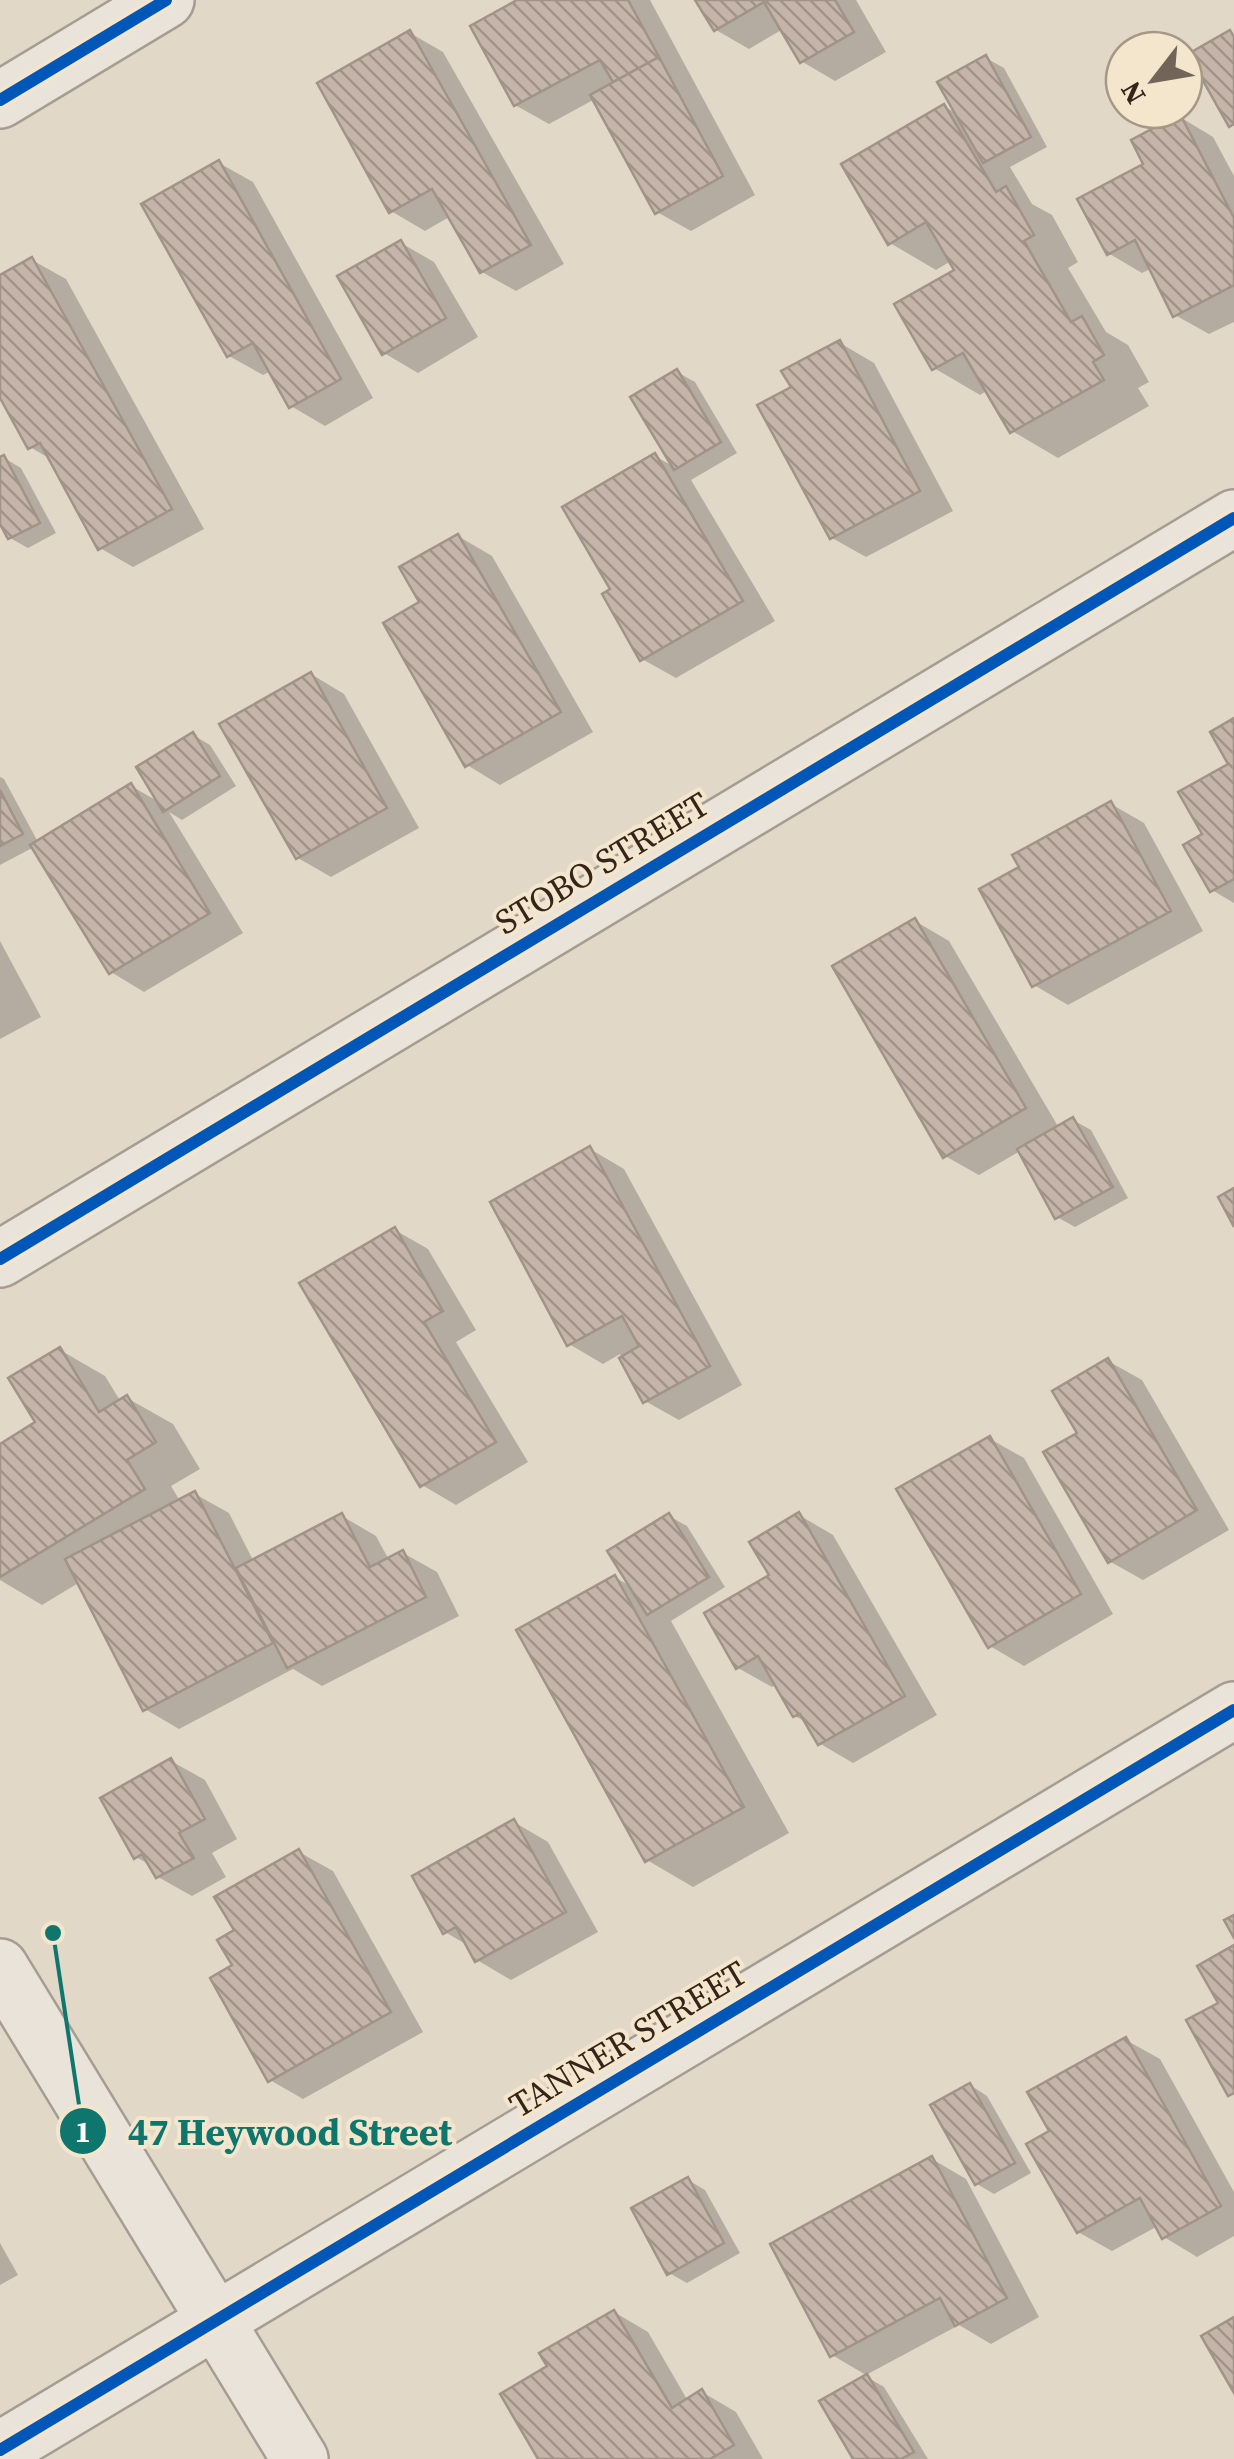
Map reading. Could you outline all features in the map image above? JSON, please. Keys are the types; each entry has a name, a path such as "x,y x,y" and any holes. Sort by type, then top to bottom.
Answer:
{"street":[{"path":"0,100 166,0"},
{"name":"STOBO STREET","path":"0,1260 1234,518"},
{"name":"TANNER STREET","path":"0,2450 1234,1710"},
{"path":"0,1967 300,2459"}],"building":[{"path":"517,0 628,0 659,57 613,82 600,60 514,106 470,26"},
{"path":"695,0 835,0 854,32 800,63 764,2 714,31"},
{"path":"410,30 531,245 480,273 432,189 389,213 317,83"},
{"path":"1230,30 1234,37 1234,124 1229,127 1204,82 1204,45"},
{"path":"986,55 1031,137 983,163 937,82"},
{"path":"659,57 723,176 655,214 590,95"},
{"path":"944,104 996,192 1006,186 1034,235 1024,241 1071,322 1082,316 1104,355 1093,362 1104,380 1010,433 963,353 932,370 894,304 954,270 926,222 888,245 841,164"},
{"path":"1150,130 1188,130 1234,218 1234,285 1173,317 1135,240 1107,255 1077,199 1143,164 1131,140"},
{"path":"219,160 341,379 289,408 253,343 227,357 141,204"},
{"path":"401,240 446,318 382,355 337,276"},
{"path":"32,257 172,509 98,550 40,443 28,449 0,398 0,275"},
{"path":"840,340 920,491 830,539 757,405 791,387 781,371"},
{"path":"677,369 721,442 674,470 630,397"},
{"path":"655,453 743,601 640,661 602,594 610,589 562,507"},
{"path":"4,455 40,523 8,539 0,524 0,457"},
{"path":"458,534 561,712 465,767 383,623 419,602 399,567"},
{"path":"311,672 387,808 296,859 219,724"},
{"path":"1234,718 1234,879 1210,892 1183,845 1202,834 1178,792 1228,764 1210,732"},
{"path":"193,732 220,776 163,812 136,767"},
{"path":"131,783 210,913 109,974 30,845"},
{"path":"0,790 23,834 0,846"},
{"path":"1111,801 1171,911 1032,987 979,889 1019,867 1012,855"},
{"path":"915,918 1026,1108 943,1158 832,966"},
{"path":"1073,1117 1113,1187 1055,1219 1017,1149"},
{"path":"590,1146 710,1366 643,1403 619,1358 639,1346 622,1316 567,1346 490,1202"},
{"path":"1234,1188 1234,1227 1218,1197"},
{"path":"395,1227 443,1311 424,1322 496,1442 420,1487 299,1283"},
{"path":"60,1347 99,1412 127,1395 156,1442 127,1460 145,1489 0,1577 0,1444 35,1422 8,1378"},
{"path":"1108,1358 1197,1510 1108,1563 1043,1452 1077,1433 1052,1391"},
{"path":"990,1436 1081,1594 988,1648 896,1489"},
{"path":"195,1491 273,1643 143,1711 65,1559"},
{"path":"799,1512 905,1696 818,1745 800,1714 793,1717 758,1656 736,1669 704,1613 769,1575 749,1542"},
{"path":"342,1513 370,1567 403,1550 426,1597 287,1668 236,1568"},
{"path":"669,1513 709,1577 647,1615 607,1551"},
{"path":"615,1575 744,1807 645,1862 516,1630"},
{"path":"171,1758 205,1819 179,1833 194,1858 156,1878 142,1854 134,1859 100,1798"},
{"path":"514,1819 566,1912 475,1962 456,1927 443,1934 412,1876"},
{"path":"299,1849 391,2012 268,2082 210,1978 232,1965 217,1940 234,1930 214,1897"},
{"path":"1234,1915 1234,1938 1224,1920"},
{"path":"1234,1945 1234,2093 1228,2096 1186,2020 1218,2003 1197,1966"},
{"path":"1126,2037 1221,2206 1162,2239 1140,2198 1077,2233 1026,2144 1049,2131 1027,2092"},
{"path":"970,2083 1015,2163 975,2185 930,2105"},
{"path":"932,2156 1007,2298 955,2326 940,2298 830,2357 770,2244"},
{"path":"688,2177 724,2243 667,2275 631,2208"},
{"path":"614,2310 672,2408 702,2389 734,2445 710,2459 538,2459 500,2394 547,2366 539,2353"},
{"path":"1234,2317 1234,2393 1201,2336"},
{"path":"867,2374 914,2452 901,2459 853,2459 819,2401"}],"cycle path":[{"path":"0,100 166,0"},
{"path":"0,1259 1234,518"},
{"path":"0,2450 1234,1710"}],"place":[{"name":"47 Heywood Street","path":"53,1933"}]}
